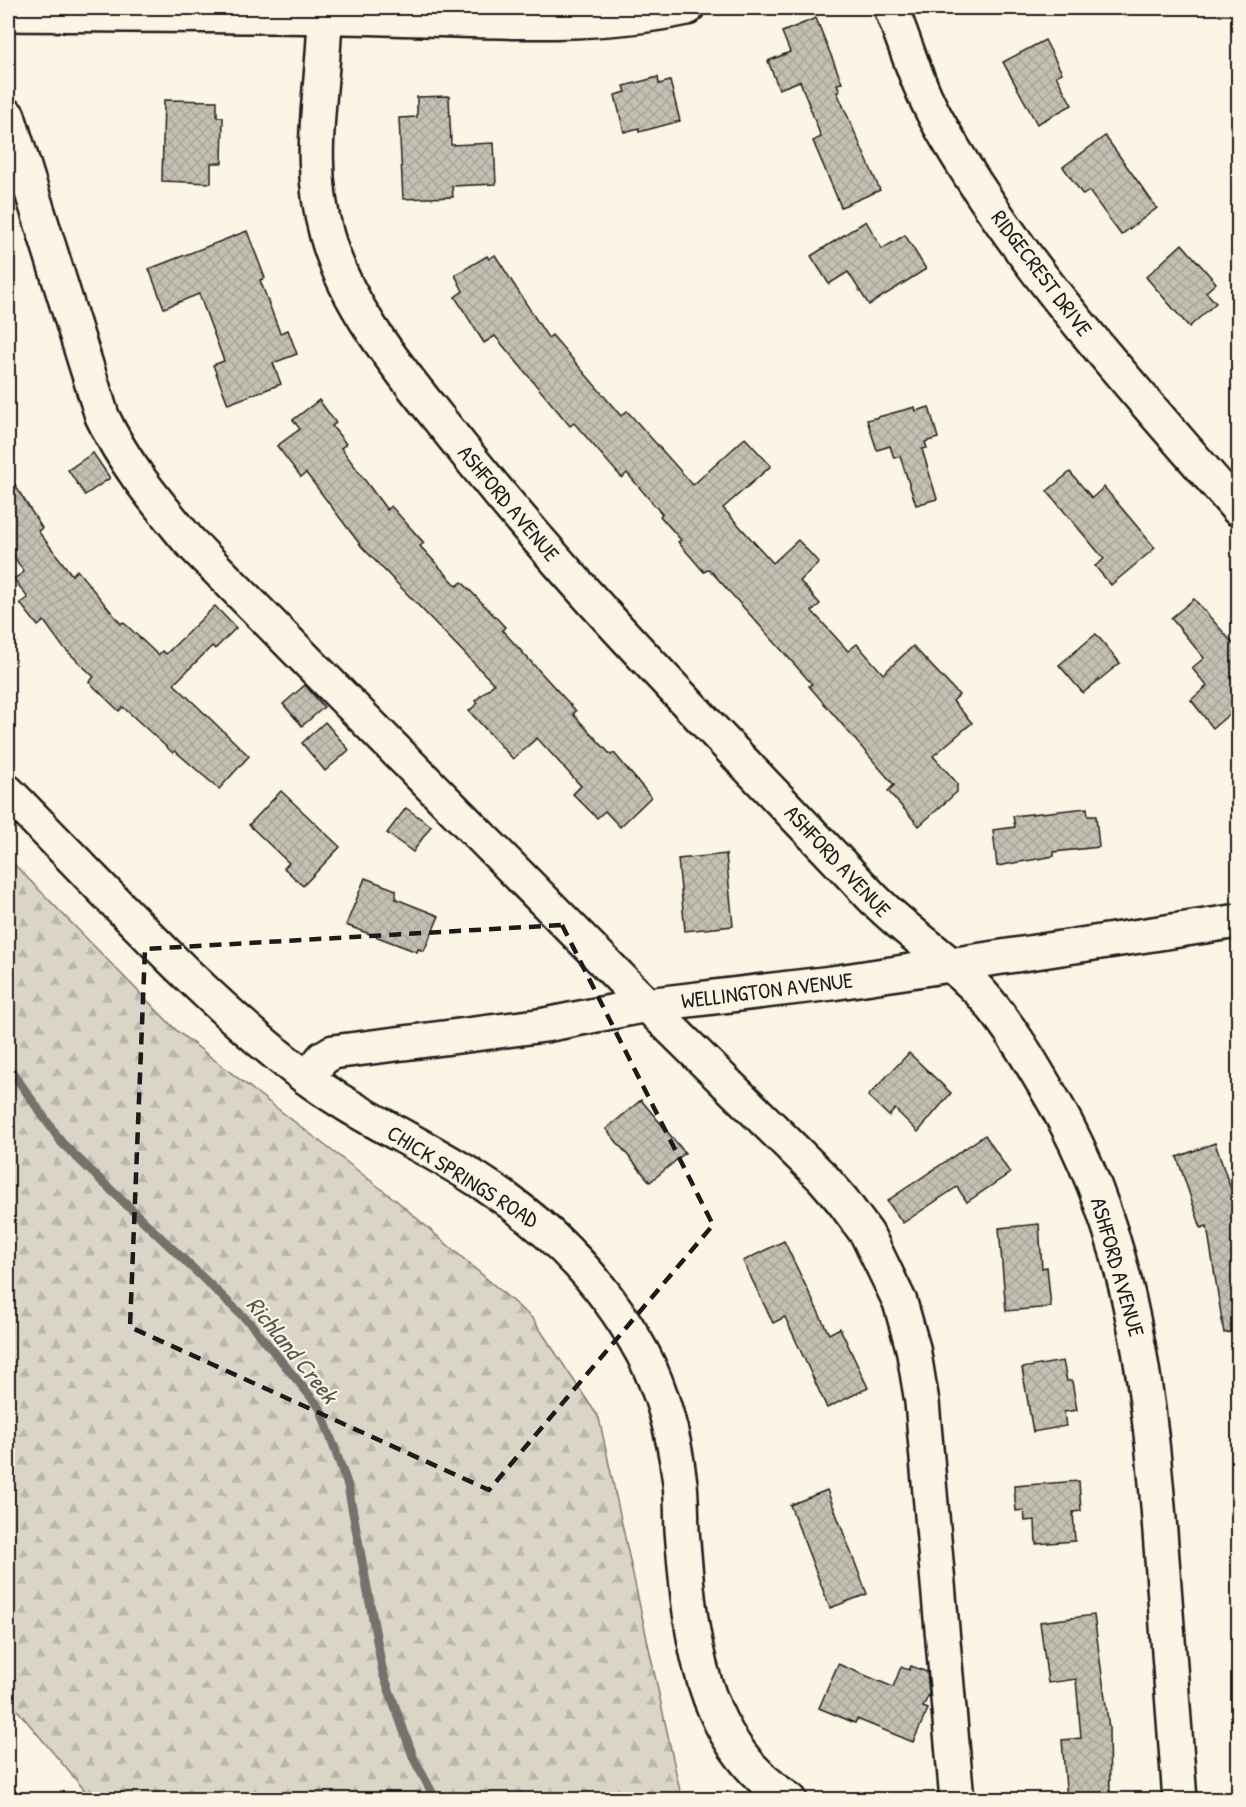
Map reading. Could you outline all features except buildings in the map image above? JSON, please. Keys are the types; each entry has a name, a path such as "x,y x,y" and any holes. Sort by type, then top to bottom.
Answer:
{"street":[{"path":"8,14 325,12 605,20 645,17 687,8"},
{"name":"RIDGECREST DRIVE","path":"892,8 936,119 973,181 1068,311 1239,509"},
{"name":"ASHFORD AVENUE","path":"325,12 314,152 320,208 328,242 341,277 369,322 403,373 500,495 582,589 893,919 979,992 1003,1022 1055,1104 1085,1160 1109,1219 1140,1347 1153,1429 1180,1800"},
{"path":"8,116 102,416 116,448 135,477 188,540 647,1005 823,1178 867,1234 900,1302 913,1348 922,1402 957,1800"},
{"name":"CHICK SPRINGS ROAD","path":"8,792 198,983 263,1043 307,1078 478,1180 544,1228 592,1279 620,1317 644,1356 666,1412 680,1477 682,1530 695,1651 708,1698 734,1747 771,1787 790,1800"},
{"name":"WELLINGTON AVENUE","path":"307,1078 323,1058 333,1052 545,1024 647,1005 832,983 1239,921"}],"highlighted area":[{"path":"562,925 713,1225 489,1490 130,1327 145,949"}],"green space":[{"path":"8,858 177,1031 397,1201 533,1319 599,1418 680,1791 671,1799 92,1799 8,1699"}],"waterway":[{"name":"Richland Creek","path":"8,1066 62,1143 251,1324 320,1408 348,1486 383,1673 414,1759 436,1800"}]}
